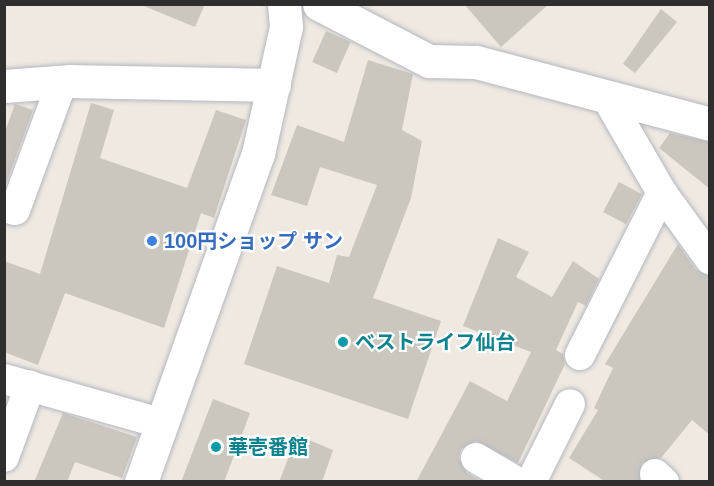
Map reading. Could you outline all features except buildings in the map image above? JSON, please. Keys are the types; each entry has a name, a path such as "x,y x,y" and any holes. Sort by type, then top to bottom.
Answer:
{"street":[{"path":"141,482 258,154 286,27 284,4"},
{"path":"319,4 429,61 476,62 710,124"},
{"path":"4,86 62,82 274,85"},
{"path":"4,207 15,210 62,82"},
{"path":"607,98 662,193 710,259"},
{"path":"580,355 662,193"},
{"path":"4,457 17,382 161,423"},
{"path":"531,482 570,404"},
{"path":"476,458 517,482"}],"place":[{"name":"100円ショップ サン","path":"152,241"},
{"name":"ベストライフ仙台","path":"343,342"},
{"name":"華壱番館","path":"216,447"}]}
